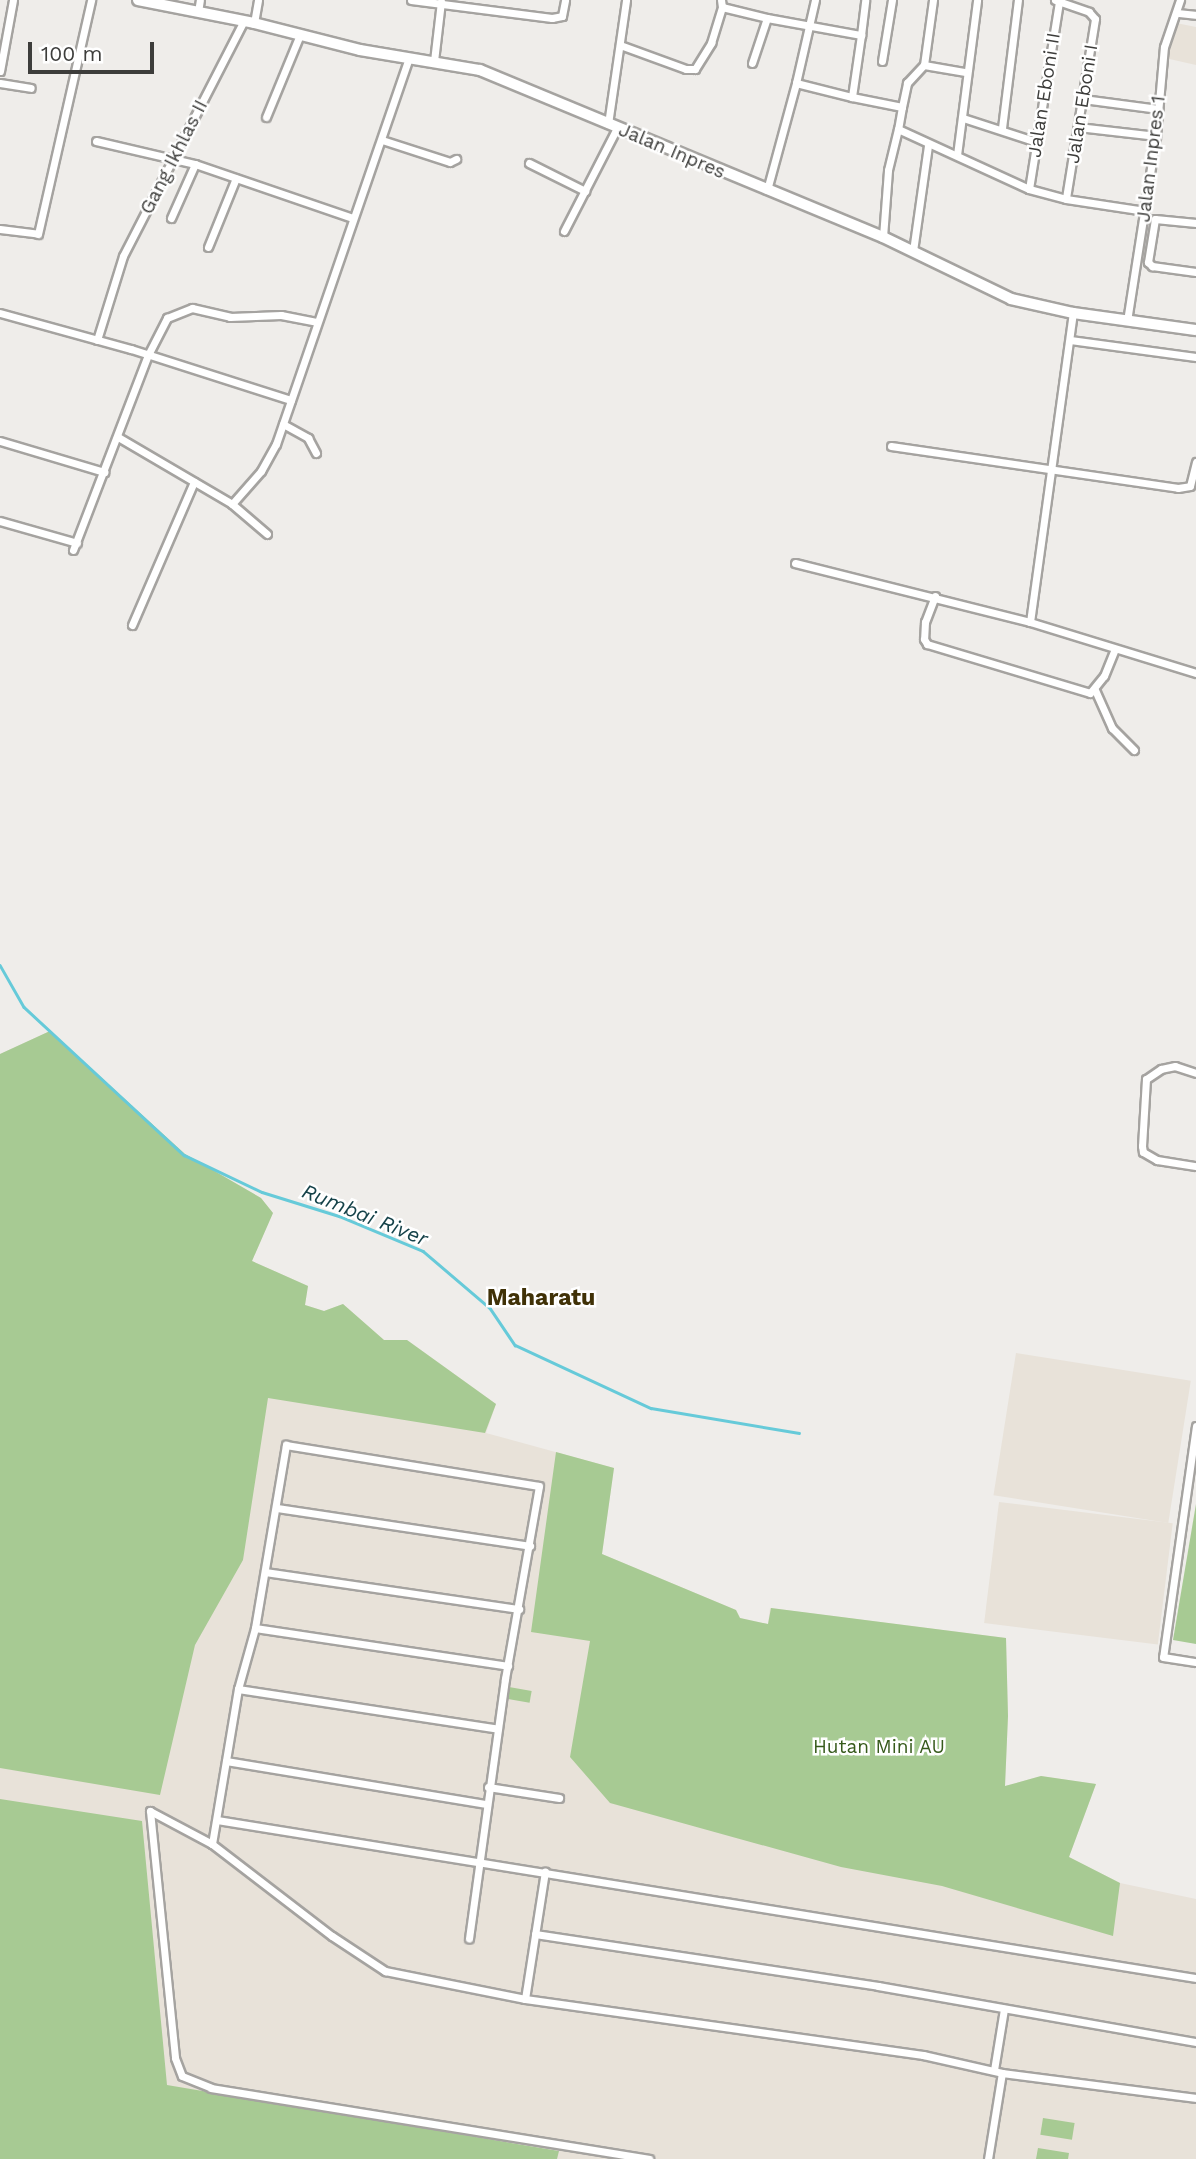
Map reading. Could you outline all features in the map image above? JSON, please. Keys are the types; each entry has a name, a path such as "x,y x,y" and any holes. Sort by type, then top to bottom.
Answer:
{"main road":[{"name":"Jalan Inpres","path":"138,0 249,22 299,37 480,70 883,237 1011,299 1073,313 1196,330"}],"street":[{"path":"0,71 13,0"},
{"path":"0,229 38,234 90,0"},
{"path":"198,12 200,0"},
{"name":"Gang Ikhlas II","path":"97,340 122,260 172,158 249,22 258,0"},
{"path":"411,0 560,17 565,0"},
{"path":"503,11 505,0"},
{"path":"564,231 585,191 613,126 626,0"},
{"path":"767,190 811,26 815,0"},
{"path":"852,97 865,0"},
{"path":"882,61 892,0"},
{"path":"883,237 888,170 906,83 924,65 933,0"},
{"path":"957,155 963,118 965,72 977,0"},
{"path":"1002,128 1018,0"},
{"name":"Jalan Inpres 1","path":"1127,321 1156,136 1164,47 1178,13 1180,0"},
{"name":"Jalan Eboni I","path":"1057,1 1089,12 1095,23 1066,199"},
{"name":"Jalan Eboni II","path":"1029,189 1057,1"},
{"path":"434,61 441,2"},
{"path":"620,45 686,69 695,69 711,43 721,4 767,18 861,35"},
{"path":"1178,13 1196,15"},
{"path":"752,63 767,18"},
{"path":"266,117 299,37"},
{"path":"232,505 270,458 409,57"},
{"path":"924,65 965,72"},
{"path":"0,83 31,88"},
{"path":"796,83 902,107"},
{"path":"1083,99 1158,109"},
{"path":"963,118 1002,128 1037,142"},
{"path":"1079,127 1156,136"},
{"path":"898,129 1029,189 1066,199 1145,211"},
{"path":"382,140 450,163 456,159"},
{"path":"96,141 195,164 353,218"},
{"path":"913,251 928,145"},
{"path":"529,163 585,191"},
{"path":"171,218 195,164"},
{"path":"208,247 236,177"},
{"path":"1196,223 1156,219 1148,262 1152,266 1196,272"},
{"path":"0,521 75,546 148,355 164,321 192,308 230,317 281,315 316,322"},
{"path":"0,313 148,355 291,400"},
{"path":"1030,622 1073,313"},
{"path":"1070,340 1196,357"},
{"path":"283,424 308,438 316,453"},
{"path":"118,437 232,505 267,534"},
{"path":"0,441 104,472"},
{"path":"891,446 1186,488 1193,480 1196,462"},
{"path":"132,625 194,482"},
{"path":"795,563 1030,622 1196,673"},
{"path":"935,596 925,622 924,639 927,644 1090,693 1095,690 1115,649"},
{"path":"1095,690 1111,728 1134,750"},
{"path":"1196,1073 1175,1066 1161,1069 1146,1079 1142,1146 1143,1152 1157,1160 1196,1166"},
{"path":"1196,1426 1163,1657 1196,1662"},
{"path":"212,1844 238,1689 255,1628 277,1508 283,1450 286,1445 294,1444 539,1486 488,1787 469,1939"},
{"path":"1186,1485 1196,1486"},
{"path":"277,1508 530,1546"},
{"path":"265,1572 519,1609"},
{"path":"255,1628 508,1666"},
{"path":"238,1689 498,1729"},
{"path":"226,1761 486,1804"},
{"path":"488,1787 559,1798"},
{"path":"649,2159 211,2088 182,2076 175,2058 150,1811 212,1844 332,1936 385,1971 525,1998 922,2055 998,2072 1196,2098"},
{"path":"217,1820 1196,1978"},
{"path":"525,1998 545,1872"},
{"path":"535,1934 878,1986 1196,2042"},
{"path":"988,2159 1004,2009"}],"shaded area":[{"path":"1176,23 1196,27 1196,65 1165,58"},
{"path":"50,1031 185,1154 261,1198 273,1213 252,1261 308,1286 305,1305 324,1311 343,1304 384,1340 407,1340 496,1404 486,1433 614,1468 602,1554 736,1610 740,1618 768,1624 770,1608 1006,1638 1008,1716 1005,1786 1041,1776 1096,1784 1069,1857 1120,1883 1196,1899 1196,2159 0,2159 0,1054"},
{"path":"1016,1353 1191,1381 1168,1523 993,1495"},
{"path":"999,1502 1173,1523 1158,1644 984,1623"}],"green space":[{"path":"50,1031 185,1154 261,1198 273,1213 252,1261 308,1286 305,1305 324,1311 343,1304 384,1340 407,1340 496,1404 485,1433 268,1398 243,1560 195,1645 160,1795 0,1768 0,1054"},
{"name":"Hutan Mini AU","path":"556,1452 614,1468 602,1554 736,1610 740,1618 768,1624 771,1608 1006,1638 1008,1716 1005,1786 1041,1776 1096,1784 1069,1857 1120,1883 1113,1936 942,1886 841,1867 610,1803 570,1757 590,1641 531,1632"},
{"path":"1196,1504 1196,1644 1173,1640"},
{"path":"509,1687 532,1691 530,1703 507,1699"},
{"path":"0,1799 142,1821 167,2085 559,2151 557,2159 0,2159"},
{"path":"1043,2118 1075,2123 1072,2140 1040,2135"},
{"path":"1038,2148 1069,2153 1068,2159 1036,2159"}],"waterway":[{"name":"Rumbai River","path":"0,965 24,1007 184,1155 262,1192 339,1216 423,1251 490,1308 515,1345 651,1408 799,1433"}],"district":[{"name":"Maharatu","path":"541,1298"}]}
